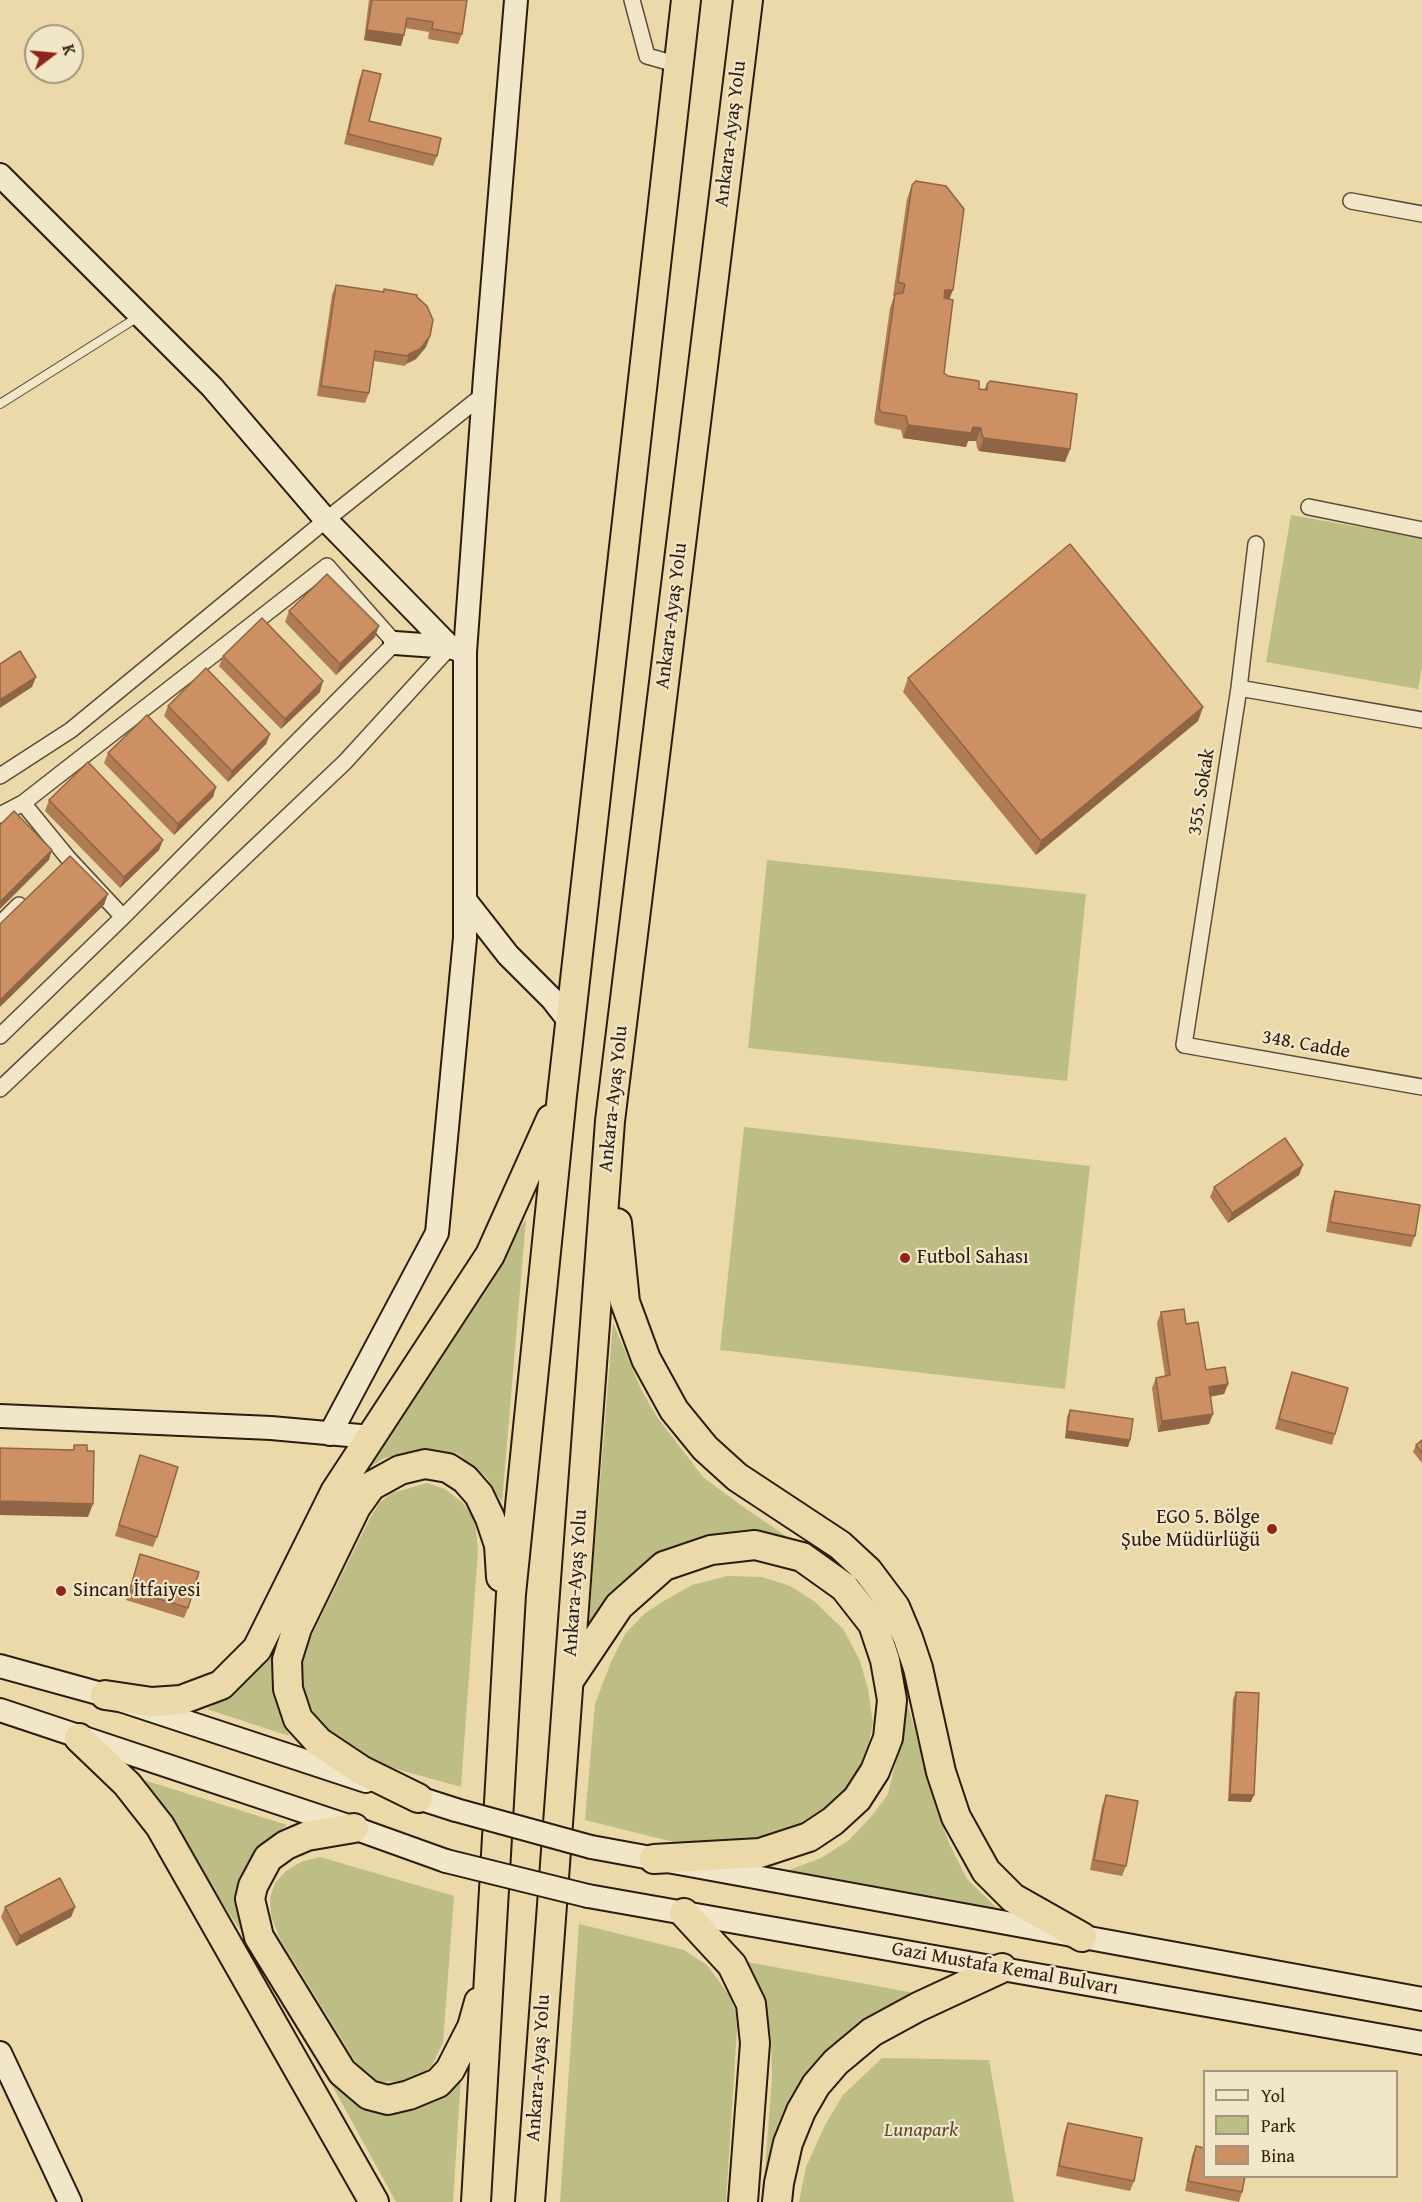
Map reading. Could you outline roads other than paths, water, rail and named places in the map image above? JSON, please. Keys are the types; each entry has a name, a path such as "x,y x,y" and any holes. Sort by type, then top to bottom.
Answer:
{"highway":[{"path":"476,2202 511,1594 570,1022 686,0"},
{"name":"Ankara-Ayaş Yolu","path":"530,2202 610,1121 748,0"},
{"path":"105,1695 152,1702 181,1700 221,1685 257,1649 335,1492 490,1255 562,1095"},
{"path":"610,1121 625,1302 646,1359 674,1410 705,1448 737,1477 840,1545 867,1570 895,1607 908,1638 918,1668 944,1781 956,1817 986,1871 1013,1898 1082,1937"},
{"path":"418,1798 361,1770 319,1743 298,1719 288,1689 287,1660 297,1628 356,1507 371,1486 400,1470 425,1464 448,1468 465,1479 479,1495 499,1545 508,1667"},
{"path":"569,1681 619,1606 664,1566 711,1550 755,1545 802,1557 844,1587 873,1624 885,1660 892,1700 888,1738 875,1771 857,1799 833,1821 809,1837 760,1853 654,1859"},
{"path":"79,1738 127,1784 160,1826 375,2202"},
{"path":"354,1828 308,1836 285,1845 268,1858 253,1886 250,1899 260,1937 342,2072 369,2095 388,2100 409,2095 438,2083 450,2070 472,2026 490,1959"},
{"path":"684,1913 732,1965 751,2004 755,2043 744,2202"},
{"path":"777,2202 788,2143 801,2111 816,2085 836,2062 872,2032 918,2007 1002,1968"}],"main road":[{"path":"330,1434 437,1233 465,938 457,650 483,395 516,0"},
{"path":"0,175 212,387 326,520 457,650"},
{"path":"395,643 457,650"},
{"path":"465,900 508,956 552,999 570,1022"},
{"path":"0,1416 271,1428 371,1437"},
{"path":"0,1666 105,1695 456,1810 591,1847 1422,1999"},
{"name":"Gazi Mustafa Kemal Bulvarı","path":"4,1712 354,1828 446,1861 588,1896 1422,2043"},
{"path":"0,2053 70,2202"}],"street":[{"path":"632,0 647,56 679,65"},
{"path":"1351,201 1422,214"},
{"path":"0,776 71,730 326,520 483,395"},
{"path":"1309,507 1422,530"},
{"name":"355. Sokak","path":"1184,1045 1239,688 1256,544"},
{"path":"0,814 23,803 327,566 395,643 123,917 0,1036"},
{"path":"0,1089 345,762 457,650"},
{"path":"1239,688 1422,720"},
{"path":"23,803 64,862 123,917"},
{"path":"0,924 34,891"},
{"name":"348. Cadde","path":"1184,1045 1422,1087"}],"lane":[{"path":"0,404 141,316"}],"place":[{"name":"Futbol Sahası","path":"905,1258"},
{"name":"EGO 5. Bölge Şube Müdürlüğü","path":"1272,1529"},
{"name":"Sincan İtfaiyesi","path":"61,1591"}],"park label":[{"name":"Lunapark","path":"921,2131"}]}
